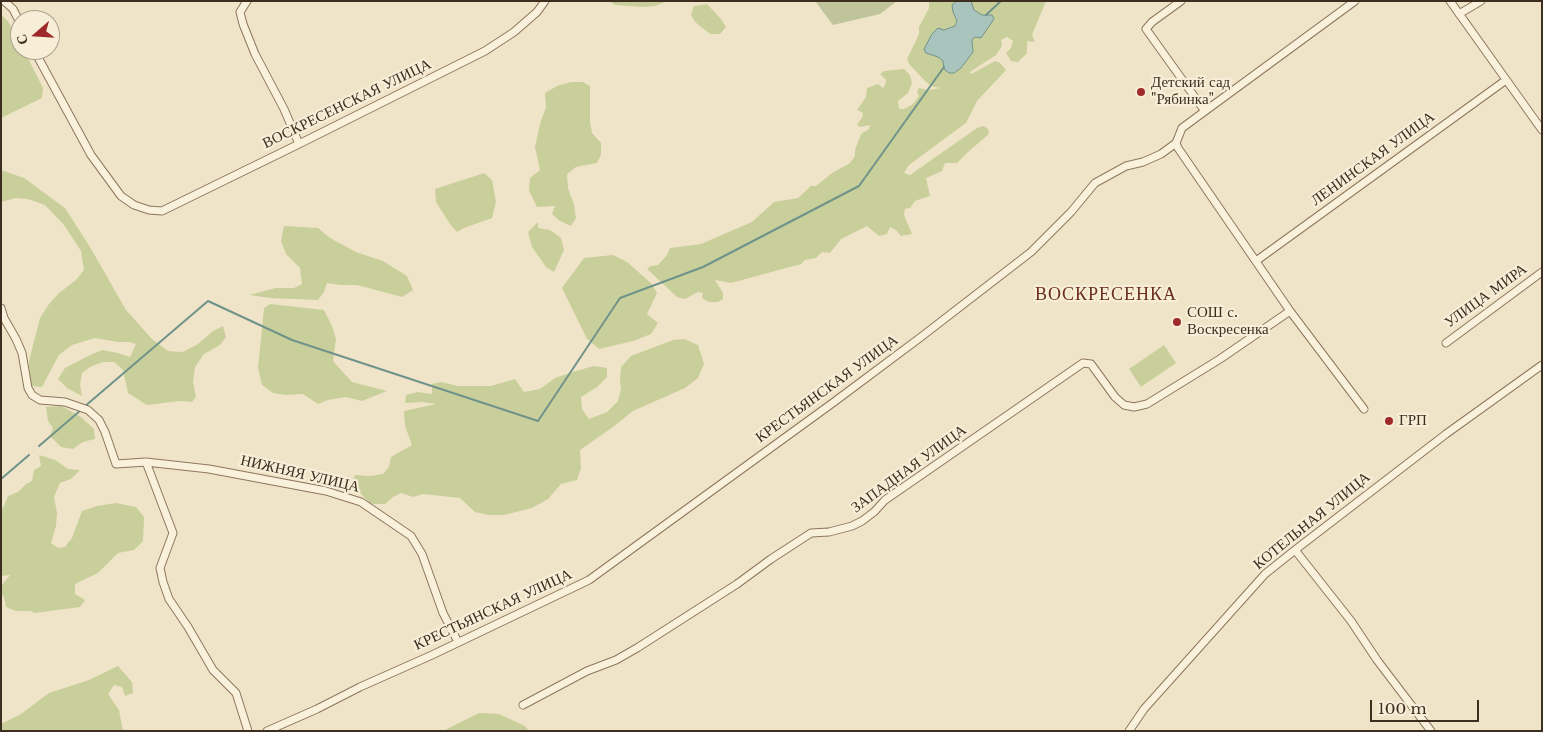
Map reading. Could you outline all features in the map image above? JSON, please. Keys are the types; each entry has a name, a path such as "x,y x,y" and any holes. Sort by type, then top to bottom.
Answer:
{"street":[{"path":"247,1 240,12 242,24 299,144"},
{"name":"ВОСКРЕСЕНСКАЯ УЛИЦА","path":"39,60 91,155 121,196 134,205 149,210 162,211 485,51 514,32 537,12 546,1"},
{"path":"1181,1 1152,22 1146,29 1204,110"},
{"name":"КРЕСТЬЯНСКАЯ УЛИЦА","path":"267,731 588,580 834,402 1023,258 1071,212 1095,183 1126,166 1143,162 1161,154 1176,143 1182,128 1204,110 1355,1"},
{"path":"1450,1 1542,130"},
{"path":"1459,14 1482,1"},
{"name":"ЛЕНИНСКАЯ УЛИЦА","path":"1256,261 1506,80"},
{"path":"1176,143 1290,312 1364,408"},
{"name":"УЛИЦА МИРА","path":"1446,342 1542,272"},
{"name":"НИЖНЯЯ УЛИЦА","path":"1,308 4,318 22,353 28,388 32,396 40,400 65,402 88,410 99,420 116,464 146,462 209,469 326,492 361,502 411,536 422,554 443,613 458,642"},
{"name":"ЗАПАДНАЯ УЛИЦА","path":"523,705 637,648 737,584 811,533 829,532 852,526 862,521 885,500 1083,363 1091,364 1115,397 1124,405 1134,407 1147,404 1220,359 1290,312"},
{"name":"КОТЕЛЬНАЯ УЛИЦА","path":"1129,731 1144,708 1265,574 1446,434 1542,365"},
{"path":"146,462 172,533 160,568 168,599 188,627 213,670 236,693 248,731"},
{"path":"1295,550 1352,621 1377,660 1431,731"}],"green space":[{"path":"609,1 667,1 655,6 642,7 615,5"},
{"path":"815,1 897,1 880,14 833,25"},
{"path":"929,1 957,1 952,6 957,21 955,26 944,30 926,53 938,57 943,61 949,73 954,73 961,68 973,52 972,40 992,15 982,15 974,10 971,1 1046,1 1032,35 1035,42 1027,41 1027,53 1018,62 1011,61 1006,53 1011,48 1013,41 1007,37 1001,40 1002,46 996,55 970,72 971,74 995,61 1000,63 1006,70 977,101 966,123 909,165 904,173 910,175 977,128 984,126 988,129 989,134 957,163 945,163 942,171 926,178 930,196 915,201 910,208 905,209 904,215 912,234 901,236 890,227 887,234 879,236 867,226 841,239 830,253 822,252 816,258 805,260 801,264 731,283 715,280 723,293 723,299 718,302 709,302 702,298 703,293 698,292 685,299 677,297 647,269 658,265 667,255 670,248 701,244 752,222 774,202 798,198 811,186 816,186 832,173 850,163 855,156 855,150 861,134 869,129 870,125 860,127 857,125 863,116 862,112 857,110 866,97 867,88 878,84 883,88 886,80 880,74 884,71 904,69 910,75 912,83 908,93 898,101 899,109 904,109 913,104 919,96 917,91 919,88 928,90 940,88 931,86 924,80 907,59 919,34 919,27 929,8"},
{"path":"707,4 726,27 720,34 710,34 695,22 691,15 694,6"},
{"path":"1,15 10,25 10,60 29,60 43,88 42,98 1,118"},
{"path":"571,82 583,82 590,86 590,122 592,133 601,143 601,155 597,163 576,167 567,174 568,188 576,218 571,226 560,221 552,214 555,206 537,207 529,191 530,178 540,170 535,147 546,107 545,93 557,86"},
{"path":"1,170 24,178 65,208 126,310 152,339 168,351 183,352 223,326 226,337 220,345 204,354 195,367 193,382 196,397 192,402 179,401 147,405 128,393 123,370 114,362 103,362 90,367 82,373 80,385 82,396 67,388 58,379 65,368 102,350 130,357 136,344 95,338 72,345 59,355 42,387 32,386 29,361 40,318 59,293 76,280 84,270 81,251 64,225 45,205 28,199 16,198 1,202"},
{"path":"484,173 492,180 496,202 492,218 457,232 436,202 435,189"},
{"path":"538,222 538,228 550,230 561,238 564,250 554,272 546,267 532,247 528,232"},
{"path":"284,226 318,228 330,238 356,252 383,261 407,276 413,290 402,297 357,285 327,283 324,292 318,300 270,298 250,295 275,288 294,288 302,284 300,268 286,254 281,241"},
{"path":"613,255 627,262 651,283 657,293 647,314 658,323 651,334 633,341 599,349 587,339 562,288 584,258"},
{"path":"270,304 324,310 336,339 333,361 352,382 387,391 362,401 346,397 318,404 303,394 285,395 273,393 262,385 258,368 264,308"},
{"path":"684,339 698,345 704,364 698,378 685,388 633,411 580,450 581,468 577,480 561,484 548,499 532,508 504,515 488,515 475,512 460,498 423,494 413,497 401,493 385,504 371,504 352,481 355,475 370,476 383,474 389,467 391,457 412,445 405,426 404,411 436,404 422,402 405,403 406,395 417,392 432,394 432,384 441,382 458,386 491,386 515,379 524,392 540,389 555,378 576,371 594,366 607,368 607,377 597,387 581,397 582,409 589,419 607,412 618,401 621,389 621,367 631,356 673,340"},
{"path":"1164,345 1176,363 1141,387 1129,369"},
{"path":"62,406 81,417 94,429 95,439 83,442 73,449 61,447 50,436 53,428 48,421 46,407"},
{"path":"39,455 55,460 68,469 80,470 71,479 60,483 54,497 57,513 56,526 51,543 58,548 65,547 72,538 82,511 116,503 136,507 144,517 143,541 134,550 118,553 98,573 75,584 75,594 85,600 80,607 35,613 16,611 6,607 4,597 1,594 1,586 10,575 1,576 1,508 3,508 8,496 18,492 32,481 34,470 41,466"},
{"path":"118,666 132,682 133,693 125,696 122,687 114,685 108,694 119,710 123,731 1,731 1,724 21,714 49,693 89,680"},
{"path":"479,713 499,714 525,726 529,731 443,731"}],"water":[{"path":"957,1 971,1 974,10 982,15 992,15 994,19 981,38 975,37 972,40 973,52 961,68 954,73 949,73 944,69 943,61 926,53 924,49 932,34 938,28 944,30 955,26 957,21 952,5"}],"waterway":[{"path":"986,15 1001,1"},
{"path":"84,407 208,301 292,340 538,421 620,298 703,267 859,186 944,67"},
{"path":"39,446 81,410"},
{"path":"1,479 29,455"}],"place":[{"name":"Детский сад \"Рябинка\"","path":"1141,92"},
{"name":"СОШ с. Воскресенка","path":"1177,322"},
{"name":"ГРП","path":"1389,421"}],"district":[{"name":"ВОСКРЕСЕНКА","path":"1106,295"}]}
